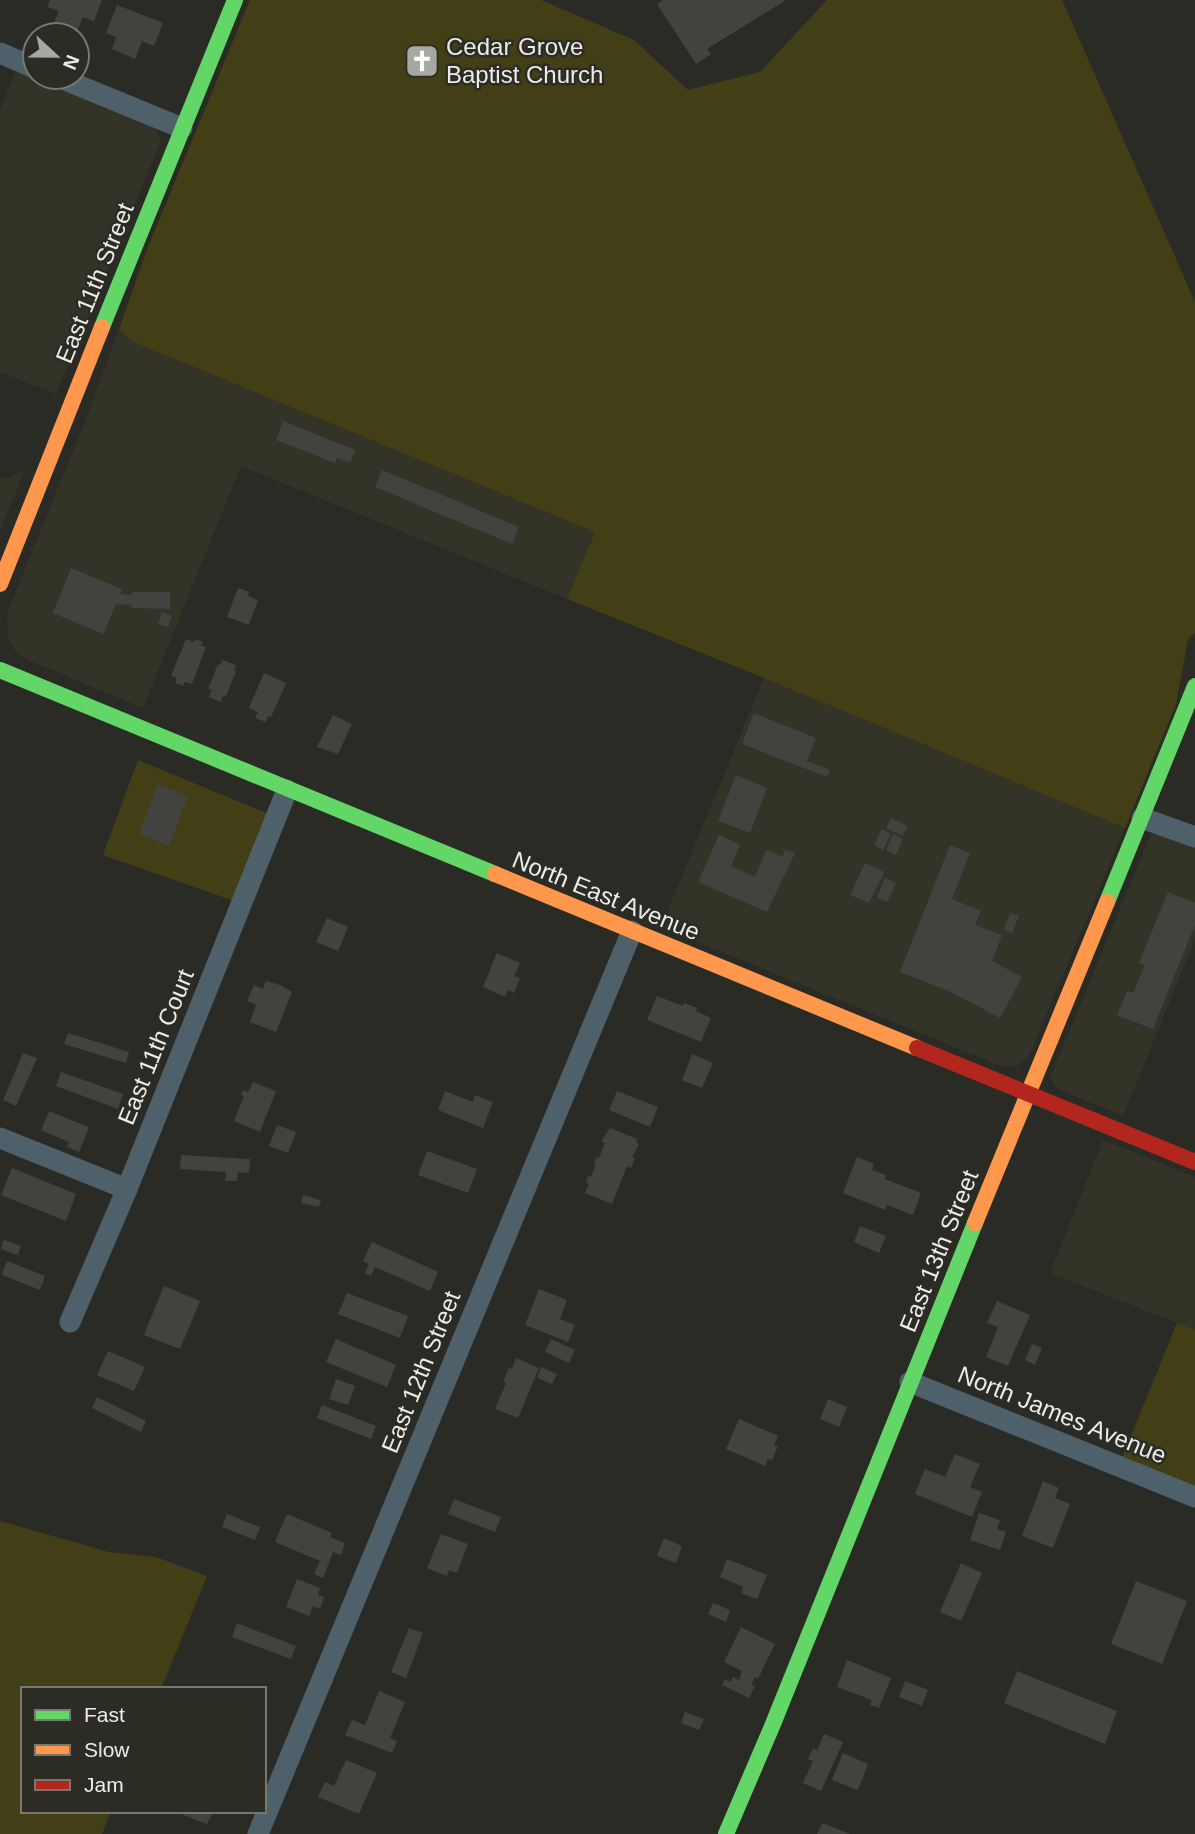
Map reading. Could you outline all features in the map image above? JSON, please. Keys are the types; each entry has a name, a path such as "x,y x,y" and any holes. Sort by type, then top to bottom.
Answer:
{"main road":[{"name":"East 11th Street","path":"0,584 235,0"},
{"name":"North East Avenue","path":"0,670 1195,1162"},
{"name":"East 13th Street","path":"726,1834 1195,687"}],"street":[{"path":"0,53 21,62"},
{"path":"91,91 182,128"},
{"name":"East 11th Court","path":"70,1322 127,1189 287,790"},
{"path":"1142,818 1195,837"},
{"name":"East 12th Street","path":"258,1834 632,931"},
{"path":"0,1138 127,1189"},
{"name":"North James Avenue","path":"910,1382 1195,1497"}],"shaded area":[{"path":"250,0 541,0 634,40 688,90 760,72 827,0 1062,0 1195,302 1195,632 1188,640 1176,704 1125,828 567,599 595,532 133,342 119,329 148,247"},
{"path":"16,71 21,73 21,91 65,91 149,125 156,130 161,141 56,394 0,372 0,110"},
{"path":"119,329 133,342 595,532 567,599 241,466 143,708 28,660 15,651 7,636 8,611 86,419"},
{"path":"25,469 0,531 0,476 8,479"},
{"path":"764,678 1125,828 1029,1055 1019,1065 1006,1067 996,1064 661,927"},
{"path":"138,760 269,814 234,901 103,855"},
{"path":"1151,834 1159,834 1195,847 1195,940 1123,1116 1056,1088 1050,1078"},
{"path":"1103,1140 1195,1177 1195,1488 1122,1458 1177,1323 1050,1273"},
{"path":"1177,1323 1195,1330 1195,1488 1122,1458"},
{"path":"0,1521 109,1552 156,1557 207,1576 162,1687 21,1687 21,1813 110,1813 102,1834 0,1834"}],"building":[{"path":"50,0 102,0 94,21 83,17 81,21 55,21 59,11 47,7"},
{"path":"663,0 786,0 707,49 711,54 696,64 657,4"},
{"path":"117,5 163,23 154,46 142,41 135,59 112,49 116,37 106,33"},
{"path":"283,421 355,450 350,463 337,458 335,463 276,440"},
{"path":"382,470 519,527 512,544 375,487"},
{"path":"71,568 122,589 120,594 170,592 170,609 131,608 132,605 116,604 103,634 53,613"},
{"path":"238,588 249,592 248,596 258,600 249,625 227,617"},
{"path":"162,612 172,616 168,627 158,624"},
{"path":"186,639 194,642 196,639 206,647 192,684 185,682 183,686 175,683 177,678 171,676"},
{"path":"222,660 236,665 236,671 221,702 209,697 212,690 208,689"},
{"path":"264,673 286,683 271,717 268,716 266,722 255,718 258,712 249,708"},
{"path":"754,713 816,738 807,761 830,770 827,777 742,744"},
{"path":"333,715 352,724 338,754 317,747"},
{"path":"736,775 767,788 750,833 718,821"},
{"path":"158,784 188,796 169,846 139,834"},
{"path":"891,818 907,826 903,836 886,828"},
{"path":"882,829 891,834 883,850 874,845"},
{"path":"893,834 903,839 896,855 886,850"},
{"path":"719,835 740,845 731,866 755,877 766,850 783,857 785,849 795,853 767,912 698,882"},
{"path":"950,845 970,853 952,899 981,911 975,925 1002,935 992,961 1022,977 1000,1018 949,991 900,972"},
{"path":"865,863 884,872 869,903 850,895"},
{"path":"885,878 896,883 887,902 877,898"},
{"path":"1168,892 1195,903 1195,925 1153,1029 1117,1015 1127,991 1133,993 1145,965 1139,963"},
{"path":"1010,913 1019,916 1012,933 1004,929"},
{"path":"327,918 348,927 338,951 316,942"},
{"path":"497,953 520,963 514,976 520,978 514,993 508,990 505,997 483,987"},
{"path":"266,981 292,992 276,1032 250,1022 256,1005 247,1001 254,985 263,989"},
{"path":"657,996 683,1006 684,1003 697,1008 696,1011 711,1018 701,1042 647,1020"},
{"path":"68,1033 129,1052 126,1063 64,1044"},
{"path":"23,1053 37,1058 16,1106 3,1100"},
{"path":"692,1054 713,1063 702,1088 682,1080"},
{"path":"61,1072 123,1094 118,1109 56,1086"},
{"path":"253,1082 276,1091 260,1132 234,1121 244,1096 241,1095 243,1090 248,1092"},
{"path":"445,1091 473,1102 475,1095 493,1102 483,1128 438,1110"},
{"path":"617,1091 658,1107 650,1127 609,1110"},
{"path":"49,1111 89,1127 79,1152 67,1147 69,1142 41,1130"},
{"path":"277,1125 296,1132 288,1153 269,1146"},
{"path":"610,1128 637,1139 636,1143 639,1144 632,1157 635,1158 631,1168 627,1166 612,1204 585,1193 589,1184 586,1183 588,1176 591,1177 596,1157 599,1158 605,1143 601,1142"},
{"path":"427,1151 477,1169 468,1193 418,1175"},
{"path":"181,1155 250,1159 249,1173 238,1172 237,1181 225,1181 226,1172 180,1169"},
{"path":"857,1157 874,1164 872,1170 886,1175 885,1179 921,1193 913,1215 887,1205 885,1210 843,1193"},
{"path":"12,1168 76,1194 66,1221 1,1195"},
{"path":"303,1195 321,1200 319,1207 301,1203"},
{"path":"860,1226 886,1236 879,1253 854,1242"},
{"path":"4,1240 21,1246 18,1255 1,1249"},
{"path":"372,1242 438,1272 430,1291 375,1267 371,1276 365,1273 369,1264 363,1261"},
{"path":"7,1261 45,1276 40,1290 2,1275"},
{"path":"164,1286 200,1301 180,1349 144,1335"},
{"path":"539,1289 567,1300 560,1319 575,1325 568,1342 525,1325"},
{"path":"347,1293 408,1316 400,1338 338,1314"},
{"path":"997,1301 1030,1315 1008,1366 986,1357 998,1327 987,1323"},
{"path":"336,1339 396,1365 387,1387 326,1362"},
{"path":"551,1339 575,1350 569,1363 545,1352"},
{"path":"1032,1344 1042,1348 1035,1365 1025,1360"},
{"path":"108,1351 145,1367 134,1391 97,1375"},
{"path":"516,1358 539,1368 518,1418 495,1409 506,1383 503,1382"},
{"path":"541,1367 557,1374 552,1384 537,1378"},
{"path":"336,1379 355,1386 348,1405 329,1399"},
{"path":"97,1397 146,1421 141,1432 92,1408"},
{"path":"828,1399 847,1407 839,1427 820,1419"},
{"path":"322,1405 376,1426 371,1439 317,1418"},
{"path":"739,1419 778,1436 774,1445 778,1446 772,1460 768,1459 765,1466 726,1449"},
{"path":"955,1454 980,1464 970,1487 982,1492 972,1517 915,1494 925,1469 945,1477"},
{"path":"1043,1481 1059,1488 1055,1498 1070,1504 1053,1548 1022,1536"},
{"path":"454,1499 501,1517 495,1532 448,1514"},
{"path":"979,1513 1000,1520 997,1529 1006,1532 1000,1550 970,1540"},
{"path":"227,1514 260,1527 255,1540 222,1527"},
{"path":"287,1514 332,1533 330,1537 345,1543 341,1555 333,1552 323,1578 314,1574 320,1561 275,1542"},
{"path":"441,1534 468,1544 457,1573 449,1570 447,1576 427,1568"},
{"path":"664,1538 682,1546 676,1563 657,1556"},
{"path":"727,1559 767,1575 757,1599 741,1593 743,1587 720,1577"},
{"path":"961,1563 982,1573 961,1621 940,1612"},
{"path":"297,1579 320,1588 318,1595 324,1597 320,1609 313,1606 309,1616 286,1607"},
{"path":"1136,1581 1187,1601 1162,1664 1111,1644"},
{"path":"713,1603 730,1610 726,1622 708,1614"},
{"path":"237,1623 296,1646 291,1659 232,1637"},
{"path":"741,1627 775,1644 758,1679 755,1677 751,1685 755,1686 749,1698 722,1685 725,1679 730,1682 733,1677 739,1680 742,1671 724,1662"},
{"path":"409,1628 423,1633 406,1678 391,1672"},
{"path":"847,1660 891,1678 879,1708 870,1705 872,1700 837,1687"},
{"path":"1017,1671 1117,1711 1105,1744 1004,1703"},
{"path":"905,1681 928,1690 922,1706 899,1697"},
{"path":"379,1691 405,1702 390,1738 397,1741 392,1753 345,1735 352,1720 365,1725"},
{"path":"685,1712 704,1719 699,1730 681,1723"},
{"path":"824,1734 843,1742 821,1791 803,1783 813,1761 808,1759 813,1748 817,1750"},
{"path":"843,1753 868,1764 858,1790 832,1780"},
{"path":"346,1760 377,1773 359,1814 318,1797 325,1782 334,1786"},
{"path":"181,1813 213,1813 207,1824"},
{"path":"822,1823 850,1834 817,1834"}],"traffic: fast":[{"path":"102,327 235,0"},
{"path":"0,670 495,874"},
{"path":"1107,902 1195,686"},
{"path":"726,1834 975,1223"}],"traffic: slow":[{"path":"0,584 102,327"},
{"path":"495,874 917,1048"},
{"path":"975,1223 1107,902"}],"traffic: jam":[{"path":"917,1048 1195,1162"}],"place":[{"name":"Cedar Grove Baptist Church","path":"422,61"}]}
